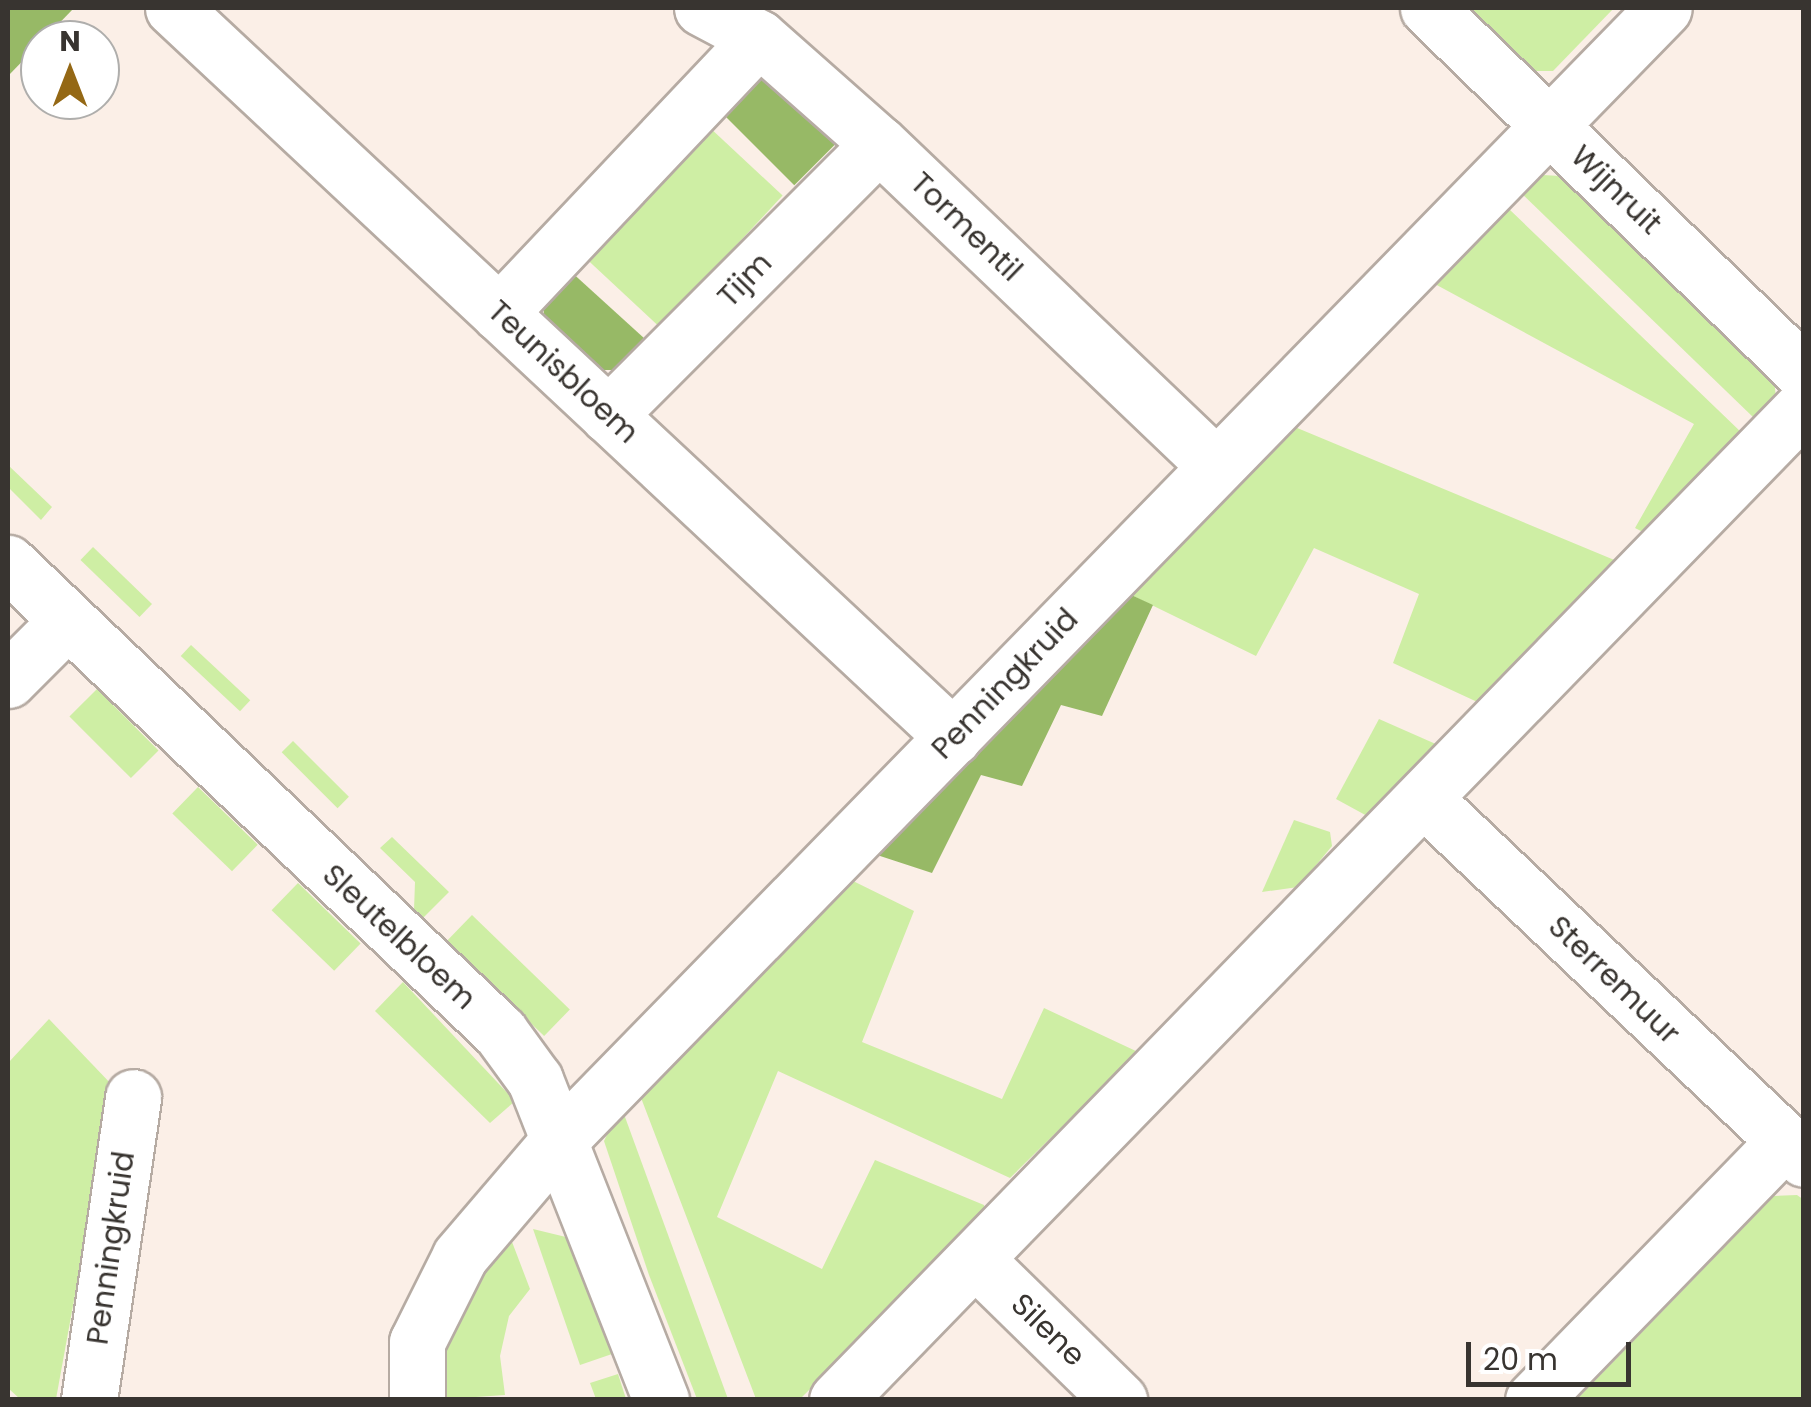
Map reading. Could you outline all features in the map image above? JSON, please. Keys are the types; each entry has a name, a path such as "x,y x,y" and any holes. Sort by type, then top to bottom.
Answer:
{"street":[{"name":"Teunisbloem","path":"173,8 953,737"},
{"name":"Tormentil","path":"702,8 758,38 879,144 1216,466"},
{"name":"Wijnruit","path":"1428,8 1804,373"},
{"name":"Penningkruid","path":"417,1400 416,1342 460,1256 560,1140 1664,8"},
{"path":"499,312 758,38"},
{"name":"Tijm","path":"608,414 879,144"},
{"path":"837,1400 978,1261 1804,406"},
{"name":"Sleutelbloem","path":"8,563 500,1032 535,1080 660,1400"},
{"path":"8,680 66,622"},
{"name":"Sterremuur","path":"1424,798 1794,1151"},
{"name":"Penningkruid","path":"89,1400 134,1097"},
{"path":"1533,1400 1794,1151"},
{"name":"Silene","path":"978,1261 1119,1400"}],"green space":[{"path":"8,8 74,8 62,20 20,20 20,64 8,76"},
{"path":"1458,8 1614,8 1553,71 1524,71"},
{"path":"761,70 835,144 794,185 720,111"},
{"path":"708,126 783,196 660,327 585,258"},
{"path":"1543,175 1560,176 1773,369 1776,398 1754,418 1519,191"},
{"path":"1509,209 1743,434 1645,533 1635,528 1694,424 1433,283"},
{"path":"568,269 645,339 616,370 594,370 544,321 543,291"},
{"path":"1290,425 1624,564 1486,706 1393,663 1419,594 1314,548 1256,656 1127,593"},
{"path":"8,465 52,507 41,520 8,487"},
{"path":"93,547 152,604 139,617 80,560"},
{"path":"1127,593 1153,605 1102,716 1061,705 1022,786 981,775 932,873 874,854"},
{"path":"191,645 250,700 240,711 181,656"},
{"path":"97,689 159,751 131,778 69,717"},
{"path":"1379,719 1438,745 1369,817 1336,799"},
{"path":"293,741 349,797 338,808 282,752"},
{"path":"198,787 258,845 232,871 172,814"},
{"path":"1294,820 1330,832 1332,846 1298,887 1262,892"},
{"path":"392,837 449,892 423,918 414,910 415,882 380,848"},
{"path":"849,879 914,911 862,1042 1002,1099 1044,1008 1138,1052 1010,1178 778,1071 717,1217 822,1269 875,1160 984,1205 987,1230 930,1270 800,1399 756,1399 638,1090"},
{"path":"298,883 361,943 334,971 272,910"},
{"path":"472,915 570,1009 544,1036 446,942"},
{"path":"403,982 515,1101 490,1123 375,1011"},
{"path":"49,1019 113,1086 56,1399 20,1399 8,1388 8,1063"},
{"path":"621,1106 728,1399 697,1399 649,1275 604,1141"},
{"path":"1797,1195 1804,1200 1803,1399 1577,1399 1774,1196"},
{"path":"533,1229 570,1238 612,1354 580,1365"},
{"path":"509,1234 530,1289 509,1316 500,1356 505,1395 432,1400 445,1315"},
{"path":"618,1374 626,1399 596,1399 590,1383"}]}
